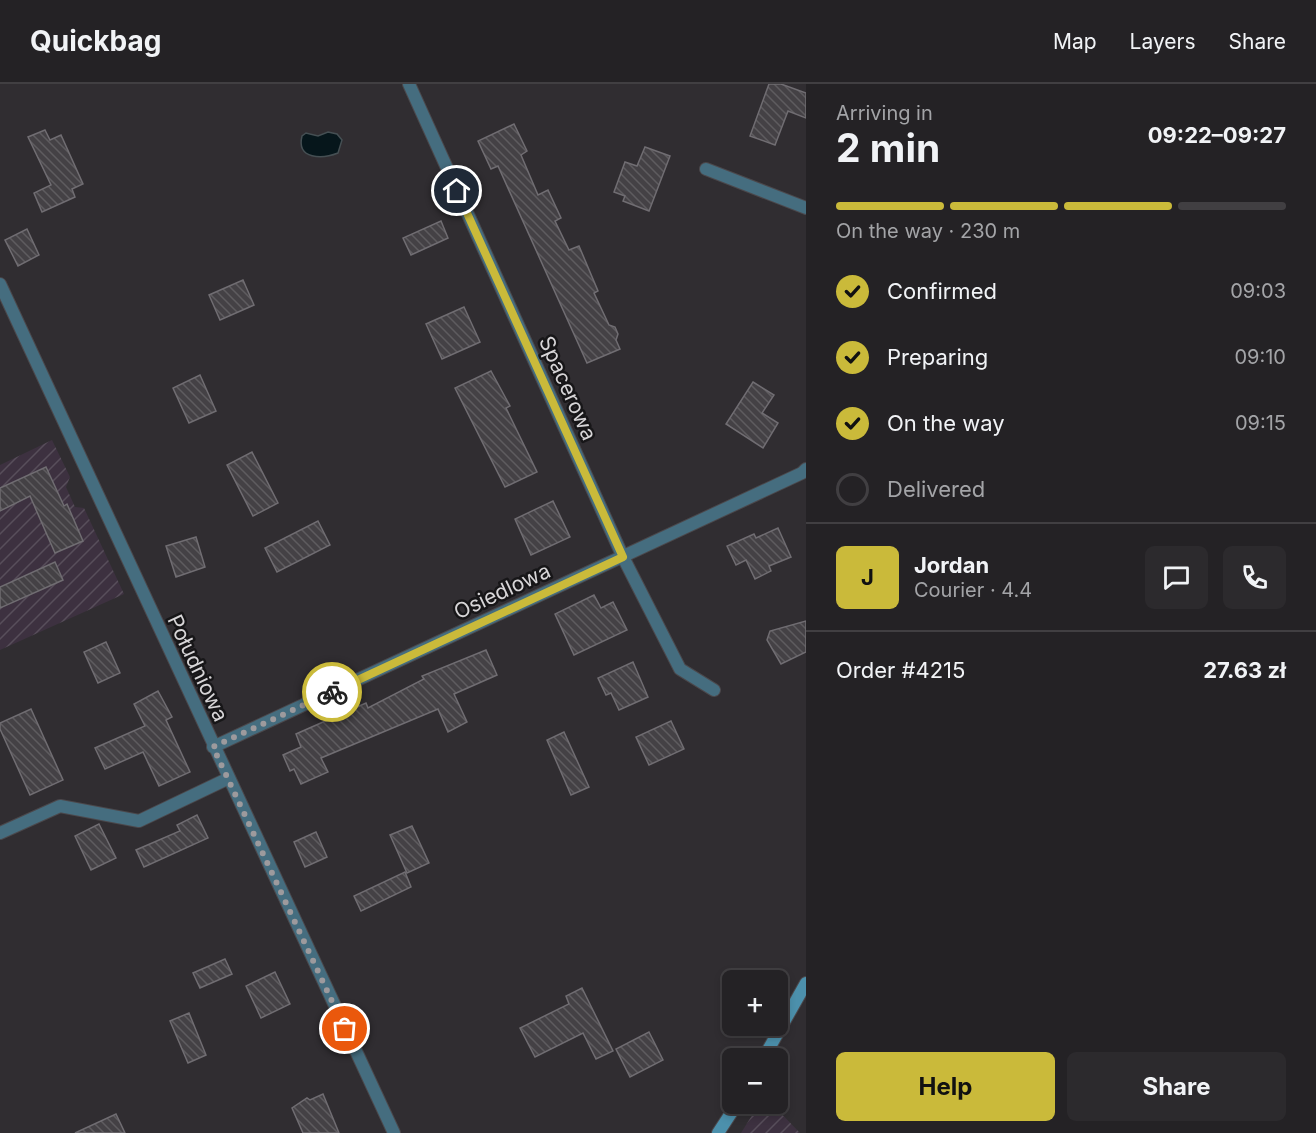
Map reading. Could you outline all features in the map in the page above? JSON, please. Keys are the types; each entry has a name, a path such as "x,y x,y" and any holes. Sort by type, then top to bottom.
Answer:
{"street":[{"name":"Spacerowa","path":"409,84 623,557 680,669 714,690"},
{"path":"706,169 806,208"},
{"name":"Południowa","path":"0,284 227,778 394,1133"},
{"name":"Osiedlowa","path":"213,747 623,557 802,473 806,469"},
{"path":"0,833 60,806 139,821 227,778"},
{"path":"769,1048 806,983"},
{"path":"718,1133 730,1114"}],"shaded area":[{"path":"328,132 337,134 342,140 338,153 318,157 307,154 303,150 302,136 306,133 318,136"},
{"path":"52,440 70,477 66,487 75,507 84,508 124,594 0,650 0,465"},
{"path":"753,1114 782,1114 800,1133 741,1133"}],"building":[{"path":"769,84 781,84 806,93 806,118 788,111 775,145 750,136"},
{"path":"514,124 527,151 521,155 538,195 548,190 561,218 555,221 569,250 579,246 598,291 594,293 609,325 615,327 618,334 616,340 620,349 587,363 498,166 491,169 478,141"},
{"path":"45,130 50,140 61,135 83,184 72,189 75,197 42,212 34,193 51,185 28,137"},
{"path":"645,147 670,156 649,211 623,201 625,196 614,192 625,162 637,166"},
{"path":"441,221 448,238 411,255 403,238"},
{"path":"27,229 39,255 18,266 5,240"},
{"path":"243,280 254,305 220,320 209,295"},
{"path":"464,307 480,342 442,359 426,324"},
{"path":"491,371 510,406 506,408 537,472 505,487 455,388"},
{"path":"200,375 216,411 189,423 173,388"},
{"path":"753,382 774,395 762,413 778,423 763,448 726,424"},
{"path":"252,452 278,503 253,516 227,465"},
{"path":"46,467 64,506 67,504 83,541 55,553 30,496 0,511 0,488"},
{"path":"553,501 570,537 531,555 515,519"},
{"path":"318,521 330,545 277,572 265,548"},
{"path":"778,528 791,557 769,566 771,571 755,579 746,560 736,565 727,546 754,534 756,538"},
{"path":"196,537 205,567 176,577 166,546"},
{"path":"55,562 63,580 0,608 0,587"},
{"path":"594,595 601,608 613,602 627,630 574,655 555,614"},
{"path":"806,621 806,652 781,664 767,640 770,631"},
{"path":"106,642 120,673 98,683 84,652"},
{"path":"486,650 497,675 454,694 467,722 448,732 438,709 321,758 328,772 301,784 294,769 290,771 283,755 301,747 296,734 366,703 368,708 424,679 422,676"},
{"path":"633,662 648,697 619,710 611,693 606,695 598,678"},
{"path":"158,691 172,717 166,720 190,772 159,786 143,752 105,769 95,748 145,726 134,704"},
{"path":"31,709 63,780 30,795 0,729 0,723"},
{"path":"671,721 684,749 649,765 636,737"},
{"path":"564,732 589,787 571,795 547,740"},
{"path":"197,815 208,838 144,867 136,850 180,831 177,825"},
{"path":"99,824 116,858 91,870 75,836"},
{"path":"412,826 429,863 407,873 390,835"},
{"path":"316,832 327,857 305,867 294,842"},
{"path":"405,872 411,887 361,911 354,896"},
{"path":"225,959 232,974 200,988 193,973"},
{"path":"275,972 290,1004 261,1018 246,986"},
{"path":"582,988 613,1051 596,1059 583,1033 535,1057 520,1028 569,1004 566,996"},
{"path":"189,1013 206,1055 188,1063 170,1021"},
{"path":"649,1032 663,1060 630,1077 616,1049"},
{"path":"323,1094 339,1133 303,1133 292,1108 307,1098 310,1100"},
{"path":"116,1114 125,1133 75,1133"}],"way so far":[{"path":"332,692 213,747 345,1029"}],"route":[{"path":"332,692 623,557 457,191"}]}
